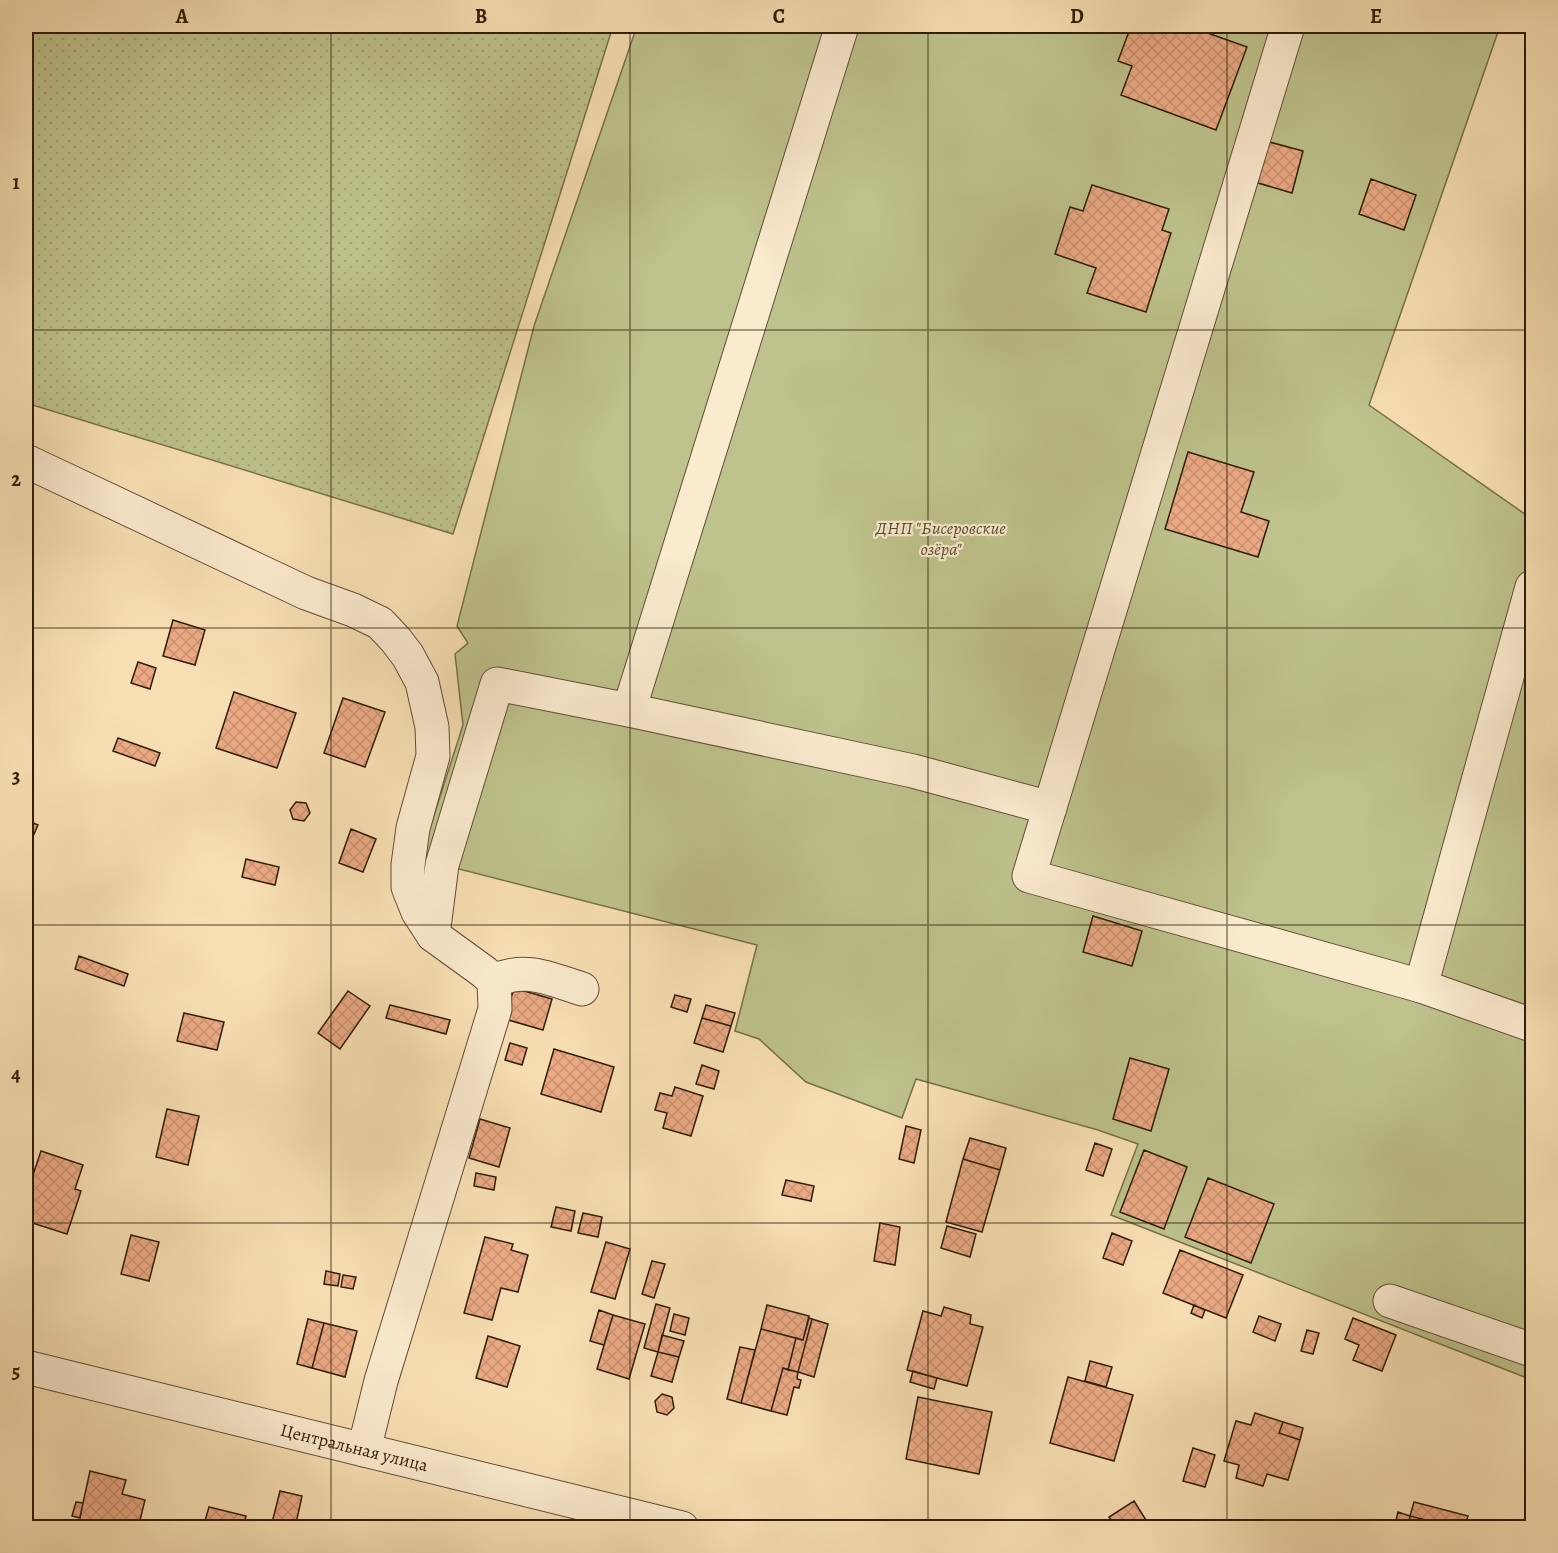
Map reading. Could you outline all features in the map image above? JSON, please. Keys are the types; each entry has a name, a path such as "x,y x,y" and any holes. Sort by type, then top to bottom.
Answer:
{"street":[{"path":"629,710 842,26"},
{"path":"1288,26 1029,876 1421,986 1533,1025"},
{"path":"26,461 306,593 353,610 380,623 408,656 422,682 432,727 433,756 413,828 408,865 408,886 418,912 433,935 494,981 495,1009 381,1381 363,1450"},
{"path":"1421,986 1533,587"},
{"path":"433,935 442,865 497,684 913,771 1050,808"},
{"path":"494,981 509,974 535,974 582,988"},
{"path":"1390,1301 1533,1350"},
{"name":"Центральная улица","path":"26,1367 682,1527"}],"green space":[{"path":"26,26 613,26 453,534 26,403"},
{"name":"ДНП \"Бисеровские озёра\"","path":"637,26 1500,26 1369,405 1532,519 1532,1380 1111,1215 1138,1144 1098,1130 916,1079 902,1118 806,1082 759,1039 735,1031 757,945 420,859 463,725 455,654 468,643 457,626 534,326"}],"building":[{"path":"1131,26 1188,26 1247,47 1216,130 1121,95 1132,66 1118,61"},
{"path":"1262,140 1303,151 1292,193 1251,181"},
{"path":"1371,179 1416,195 1404,230 1359,214"},
{"path":"1092,185 1169,209 1162,230 1171,233 1146,312 1087,293 1096,268 1055,254 1070,207 1083,211"},
{"path":"1188,452 1254,472 1241,512 1269,521 1258,557 1165,529"},
{"path":"26,566 33,568 26,592"},
{"path":"173,620 205,630 195,665 163,656"},
{"path":"138,662 156,668 150,689 131,683"},
{"path":"234,692 296,713 277,768 216,748"},
{"path":"343,698 385,712 365,767 324,753"},
{"path":"118,738 160,753 155,766 113,751"},
{"path":"296,802 306,803 310,813 304,821 293,819 290,810"},
{"path":"26,820 38,825 31,841 26,839"},
{"path":"351,829 376,839 363,872 339,863"},
{"path":"246,859 279,867 275,885 242,877"},
{"path":"1093,916 1142,931 1132,966 1083,952"},
{"path":"79,956 128,974 124,986 75,969"},
{"path":"514,988 552,999 543,1030 505,1019"},
{"path":"348,991 370,1006 340,1049 318,1033"},
{"path":"675,995 691,999 687,1012 671,1007"},
{"path":"390,1005 450,1020 446,1034 386,1018"},
{"path":"706,1005 735,1013 731,1026 702,1018"},
{"path":"184,1013 224,1022 217,1050 177,1041"},
{"path":"702,1018 731,1026 723,1052 694,1043"},
{"path":"510,1043 527,1048 522,1065 505,1060"},
{"path":"554,1049 614,1067 601,1112 541,1094"},
{"path":"1130,1058 1169,1069 1151,1131 1113,1119"},
{"path":"702,1065 719,1071 714,1089 696,1084"},
{"path":"675,1087 703,1096 691,1136 663,1128 667,1113 655,1110 660,1093 672,1096"},
{"path":"167,1109 199,1116 188,1165 156,1157"},
{"path":"480,1119 510,1128 499,1167 469,1158"},
{"path":"906,1126 921,1130 914,1163 899,1159"},
{"path":"970,1138 1006,1148 1000,1170 963,1159"},
{"path":"1095,1143 1112,1149 1103,1176 1086,1170"},
{"path":"1144,1150 1187,1167 1164,1229 1120,1212"},
{"path":"41,1151 83,1165 75,1189 81,1191 67,1234 26,1221 26,1173 33,1175"},
{"path":"963,1159 1000,1170 982,1232 946,1222"},
{"path":"476,1173 496,1177 494,1190 474,1186"},
{"path":"1208,1178 1274,1204 1251,1263 1185,1237"},
{"path":"786,1180 814,1186 811,1201 782,1195"},
{"path":"556,1207 575,1211 571,1231 551,1227"},
{"path":"583,1213 602,1217 598,1237 578,1233"},
{"path":"880,1223 900,1227 895,1265 874,1261"},
{"path":"947,1226 976,1234 970,1257 941,1248"},
{"path":"1112,1233 1132,1241 1123,1265 1103,1258"},
{"path":"131,1235 159,1242 149,1281 121,1274"},
{"path":"485,1237 513,1244 511,1250 528,1255 518,1292 501,1288 492,1320 464,1313"},
{"path":"606,1242 630,1249 615,1299 591,1292"},
{"path":"1180,1250 1243,1275 1226,1318 1163,1293"},
{"path":"652,1261 665,1264 654,1298 642,1294"},
{"path":"326,1271 340,1274 338,1286 324,1284"},
{"path":"343,1275 356,1277 353,1289 341,1287"},
{"path":"656,1304 670,1308 658,1352 644,1348"},
{"path":"767,1305 809,1316 803,1340 761,1329"},
{"path":"1194,1305 1205,1310 1202,1318 1191,1313"},
{"path":"944,1307 971,1315 970,1324 983,1327 967,1386 907,1370 923,1311 941,1316"},
{"path":"599,1310 613,1315 604,1345 590,1341"},
{"path":"674,1314 689,1318 685,1335 670,1331"},
{"path":"613,1315 645,1324 629,1379 597,1369"},
{"path":"1259,1316 1281,1324 1275,1341 1253,1332"},
{"path":"809,1318 812,1319 798,1372 788,1370 796,1338 803,1340"},
{"path":"1353,1318 1396,1335 1382,1371 1353,1360 1359,1345 1345,1339"},
{"path":"308,1319 324,1323 312,1368 297,1364"},
{"path":"812,1319 828,1324 814,1377 798,1372"},
{"path":"324,1323 357,1331 345,1377 312,1368"},
{"path":"761,1329 796,1338 788,1370 783,1368 771,1411 741,1403"},
{"path":"1307,1330 1319,1333 1313,1354 1301,1351"},
{"path":"662,1335 684,1341 679,1357 658,1352"},
{"path":"488,1336 520,1346 507,1387 476,1378"},
{"path":"740,1347 755,1350 741,1403 727,1399"},
{"path":"658,1352 679,1357 672,1382 651,1376"},
{"path":"1090,1361 1112,1367 1106,1387 1085,1381"},
{"path":"783,1368 798,1372 797,1379 801,1380 799,1388 794,1387 787,1415 771,1411"},
{"path":"913,1371 937,1378 934,1389 910,1382"},
{"path":"1068,1377 1133,1395 1114,1461 1050,1443"},
{"path":"662,1394 672,1397 674,1408 667,1415 657,1412 655,1401"},
{"path":"918,1397 992,1412 979,1474 906,1459"},
{"path":"1255,1413 1283,1422 1279,1433 1300,1440 1288,1480 1267,1474 1263,1486 1236,1478 1239,1465 1224,1461 1236,1421 1251,1425"},
{"path":"1283,1422 1303,1428 1300,1440 1279,1433"},
{"path":"1193,1448 1215,1455 1205,1487 1183,1481"},
{"path":"90,1471 126,1480 122,1494 145,1500 138,1528 78,1526"},
{"path":"280,1491 302,1496 295,1528 272,1523"},
{"path":"1134,1501 1151,1528 1116,1528 1109,1517"},
{"path":"76,1502 83,1503 80,1518 72,1516"},
{"path":"1414,1502 1468,1516 1464,1528 1442,1528 1442,1524 1410,1516"},
{"path":"209,1507 246,1516 243,1528 203,1528"},
{"path":"1398,1512 1410,1516 1408,1528 1394,1528"},
{"path":"1410,1516 1442,1524 1442,1528 1408,1528"}]}
